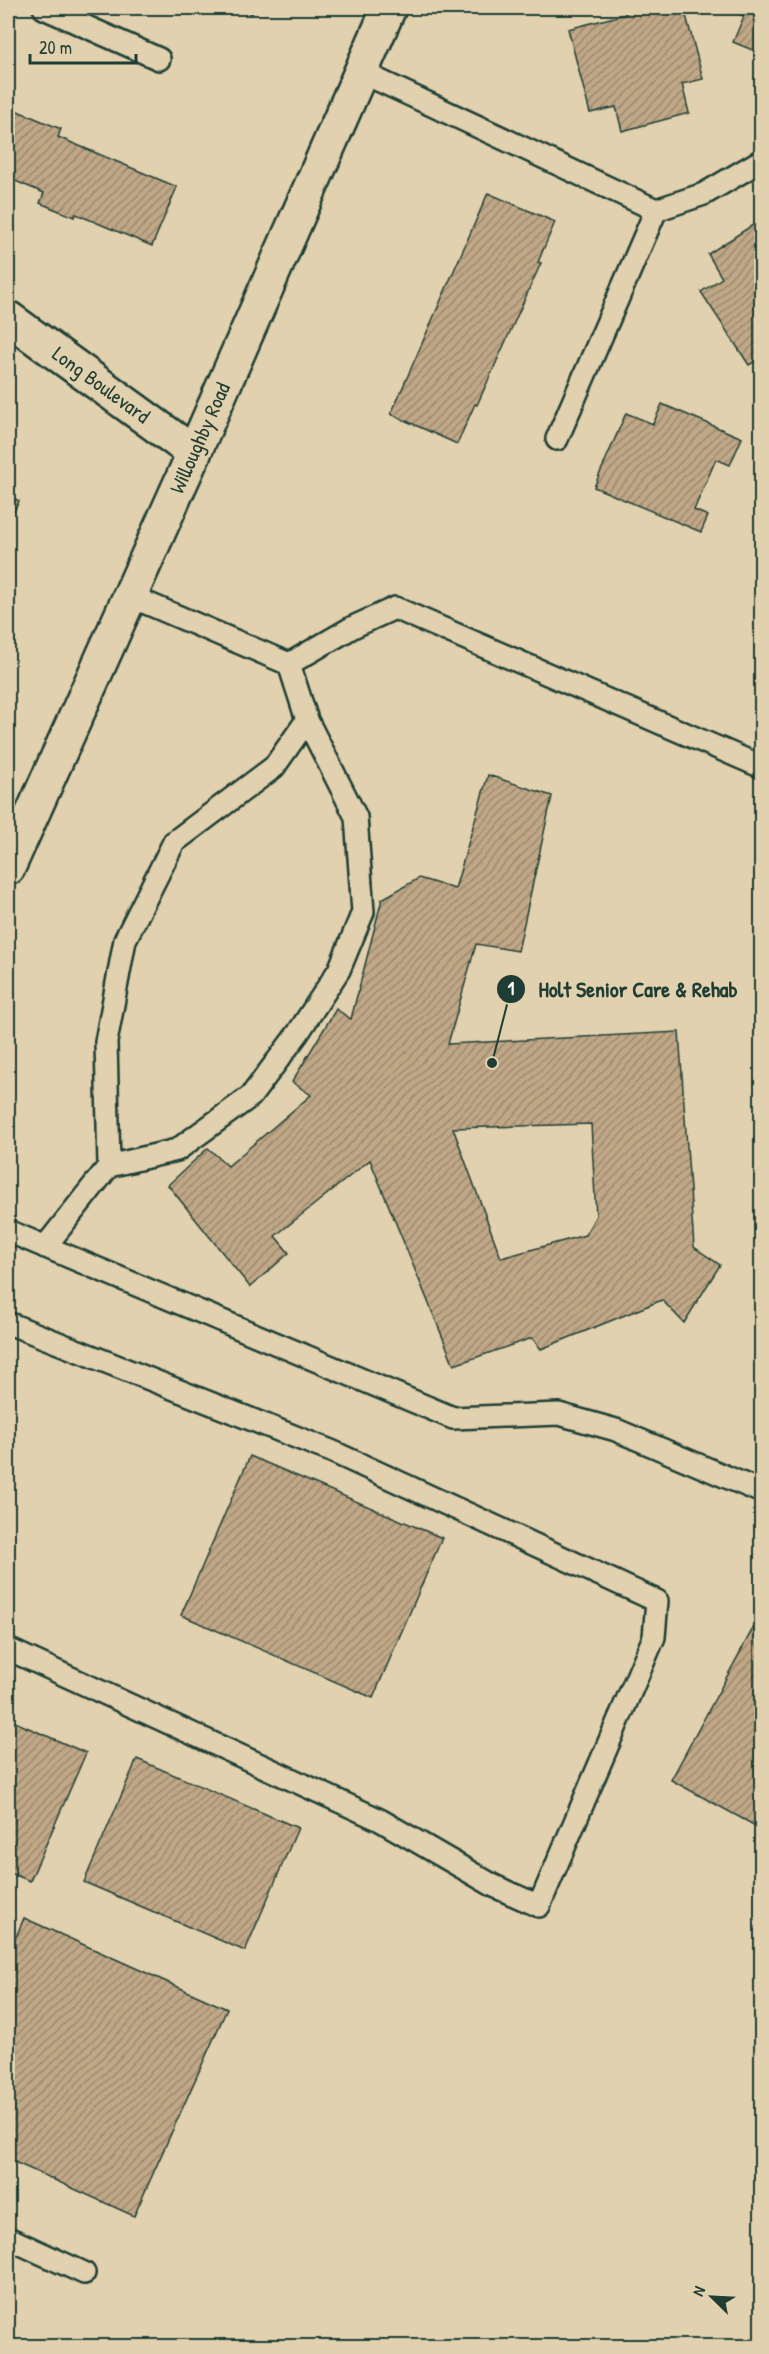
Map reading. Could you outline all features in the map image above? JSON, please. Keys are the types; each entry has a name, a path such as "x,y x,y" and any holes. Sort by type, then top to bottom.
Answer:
{"street":[{"name":"Willoughby Road","path":"8,868 194,453 389,8"},
{"name":"Long Boulevard","path":"8,318 194,453"}],"lane":[{"path":"44,8 159,59"},
{"path":"361,72 656,210 704,194 762,160"},
{"path":"557,439 656,210"},
{"path":"45,1247 109,1166 177,1149 251,1096 298,1034 339,970 363,912 356,817 307,720 289,664 129,596"},
{"path":"289,664 353,627 394,608 762,767"},
{"path":"109,1166 106,1042 124,940 174,842 274,766 307,720"},
{"path":"8,1231 453,1418 559,1414 616,1430 762,1492"},
{"path":"8,1323 331,1451 657,1601 654,1637 539,1906 495,1886 380,1820 8,1649"},
{"path":"8,2238 84,2273"}],"building":[{"path":"236,8 255,8 252,14"},
{"path":"684,8 703,79 682,84 689,113 622,131 616,107 590,113 568,29 626,14 624,10"},
{"path":"723,8 762,8 762,54 733,42 744,16"},
{"path":"8,107 61,129 58,137 177,187 152,246 76,214 74,217 40,203 44,193 8,178"},
{"path":"488,193 555,222 538,262 541,263 457,444 391,414"},
{"path":"762,219 762,357 749,365 701,292 722,278 708,254"},
{"path":"662,404 742,438 730,465 716,459 694,510 708,516 701,532 594,487 626,413 653,424"},
{"path":"8,495 19,501 8,524"},
{"path":"488,775 552,796 518,951 476,944 448,1044 679,1032 694,1247 720,1265 684,1323 662,1300 541,1349 532,1338 454,1365 370,1160 275,1236 289,1253 250,1287 168,1185 208,1148 228,1166 311,1095 292,1082 336,1009 351,1019 382,899 419,878 455,889","holes":["591,1124 596,1216 585,1235 501,1258 453,1128"]},
{"path":"250,1456 442,1538 373,1698 181,1615"},
{"path":"757,1621 762,1623 761,1829 671,1780"},
{"path":"8,1719 86,1753 30,1881 8,1872"},
{"path":"137,1759 298,1828 245,1951 84,1882"},
{"path":"24,1918 227,2009 134,2216 8,2159 8,1956"}],"place":[{"name":"Holt Senior Care & Rehab","path":"492,1063"}]}
